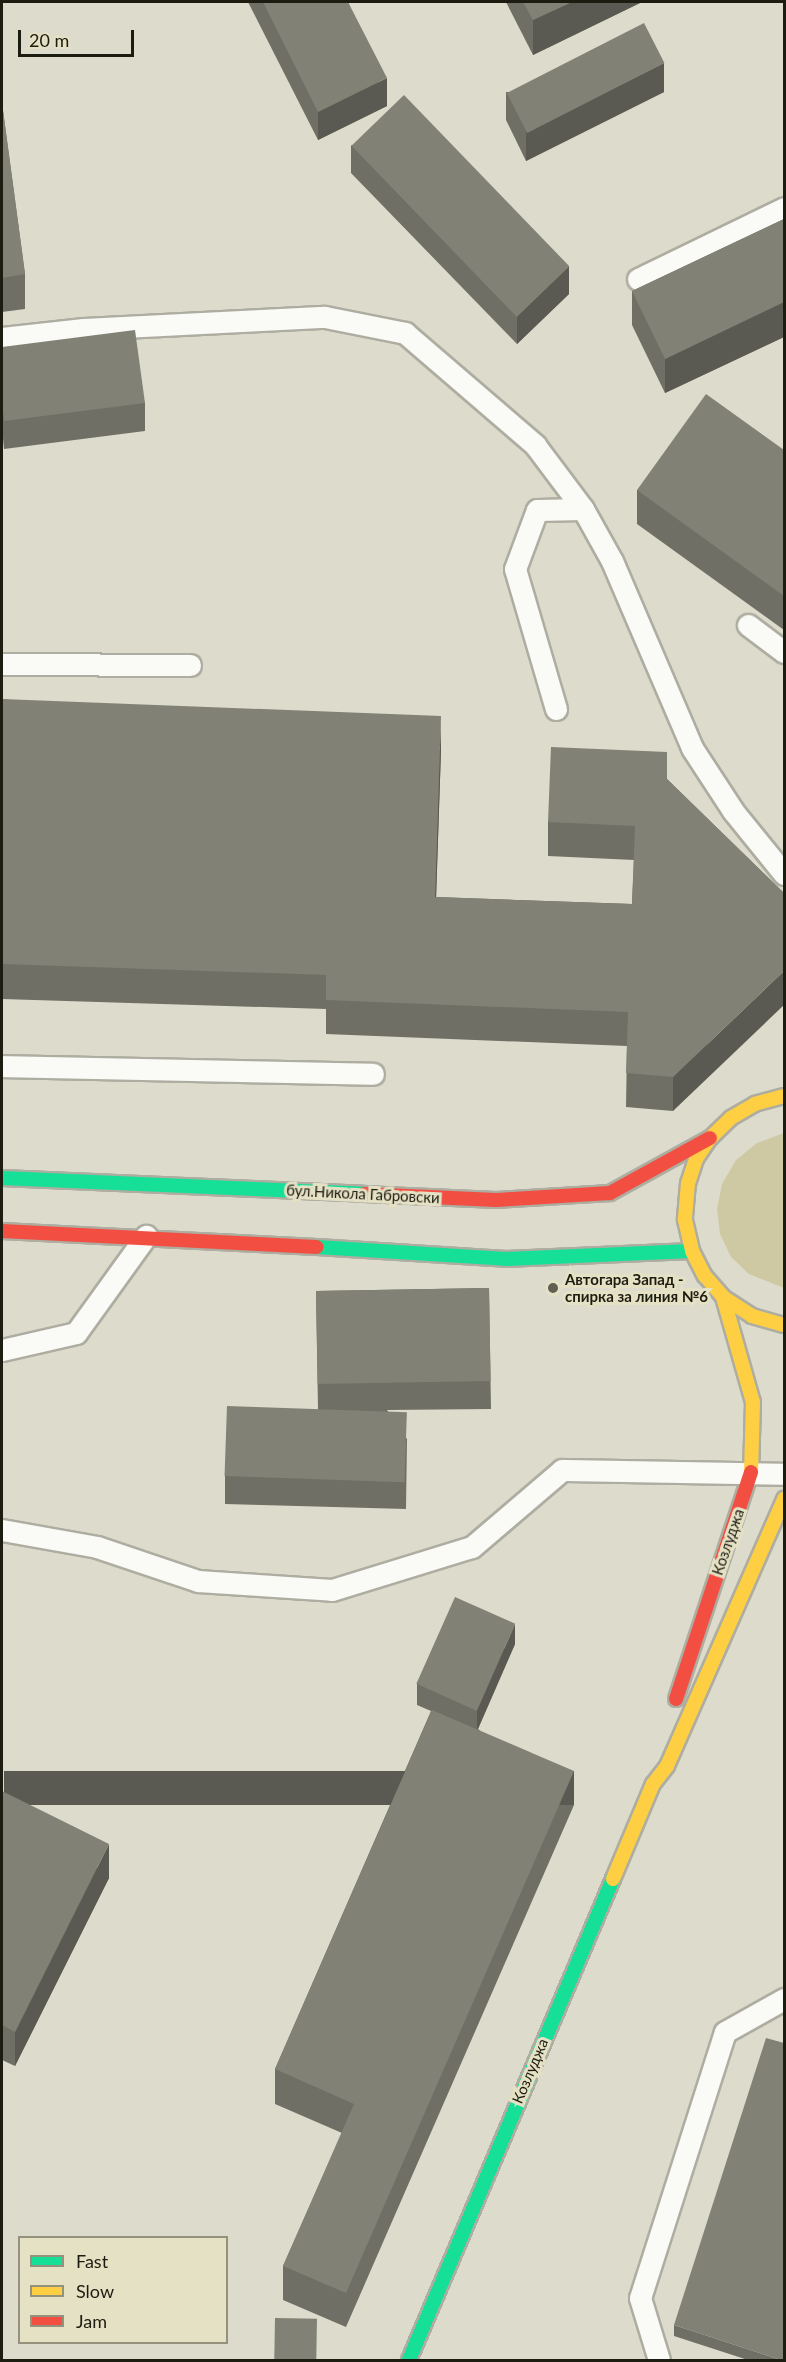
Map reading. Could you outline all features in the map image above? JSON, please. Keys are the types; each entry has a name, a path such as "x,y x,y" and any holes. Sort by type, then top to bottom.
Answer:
{"main road":[{"path":"784,1080 755,1104 731,1118 710,1138 696,1159 688,1183 685,1220 692,1251 705,1276 723,1297 752,1316 784,1325"},
{"path":"755,1104 784,1096"},
{"name":"бул.Никола Габровски","path":"2,1178 496,1200 610,1193 710,1138"},
{"path":"2,1232 146,1236 506,1259 692,1251"},
{"name":"Козлуджа","path":"670,1716 751,1474 753,1402 723,1297"},
{"name":"Козлуджа","path":"653,1784 667,1766 784,1499"},
{"name":"Козлуджа","path":"409,2361 653,1784 663,1738"}],"lane":[{"path":"638,279 784,208"},
{"path":"2,338 84,329 325,317 405,333 535,445 583,509 612,561 692,748 733,811 784,874"},
{"path":"556,709 515,569 537,510 583,509"},
{"path":"748,625 784,652"},
{"path":"2,664 190,665"},
{"path":"2,1066 373,1074"},
{"path":"2,1350 76,1333 146,1236"},
{"path":"2,1530 97,1547 198,1581 332,1590 472,1547 562,1470 784,1474"},
{"path":"660,2361 640,2298 725,2032 784,1999"}],"shaded area":[{"path":"784,1133 784,1288 749,1274 731,1257 720,1234 717,1209 722,1184 736,1160 757,1143"}],"building":[{"path":"263,2 348,2 387,78 318,112"},
{"path":"523,2 572,2 533,20"},
{"path":"644,23 664,63 527,133 507,93"},
{"path":"404,95 569,266 517,317 351,146"},
{"path":"2,103 25,274 2,278"},
{"path":"784,219 784,302 665,359 632,291"},
{"path":"135,330 145,403 4,421 2,347"},
{"path":"706,394 784,450 784,596 637,490"},
{"path":"2,699 441,716 435,897 632,904 635,826 548,822 551,747 667,752 667,779 784,893 784,971 673,1077 626,1073 628,1012 326,1000 326,975 2,964"},
{"path":"489,1288 491,1381 318,1384 316,1291"},
{"path":"227,1406 407,1412 404,1482 225,1476"},
{"path":"455,1597 515,1624 477,1711 416,1684"},
{"path":"432,1710 574,1771 346,2293 283,2266 354,2104 275,2069"},
{"path":"2,1791 109,1844 15,2032 2,2025"},
{"path":"766,2038 784,2043 784,2361 674,2325"},
{"path":"275,2318 317,2319 316,2360 274,2360"}],"traffic: fast":[{"path":"2,1178 364,1194"},
{"path":"317,1247 506,1259 692,1251"},
{"path":"409,2360 613,1879"}],"traffic: slow":[{"path":"784,1096 755,1104 731,1118 710,1138 696,1159 688,1183 685,1220 692,1251 705,1276 723,1297 752,1316 784,1325"},
{"path":"723,1297 753,1402 751,1472"},
{"path":"613,1879 653,1784 667,1766 784,1499"}],"traffic: jam":[{"path":"364,1194 496,1200 610,1193 710,1138"},
{"path":"2,1231 317,1247"},
{"path":"676,1699 751,1472"}],"place":[{"name":"Автогара Запад - спирка за линия №6","path":"553,1288"}]}
